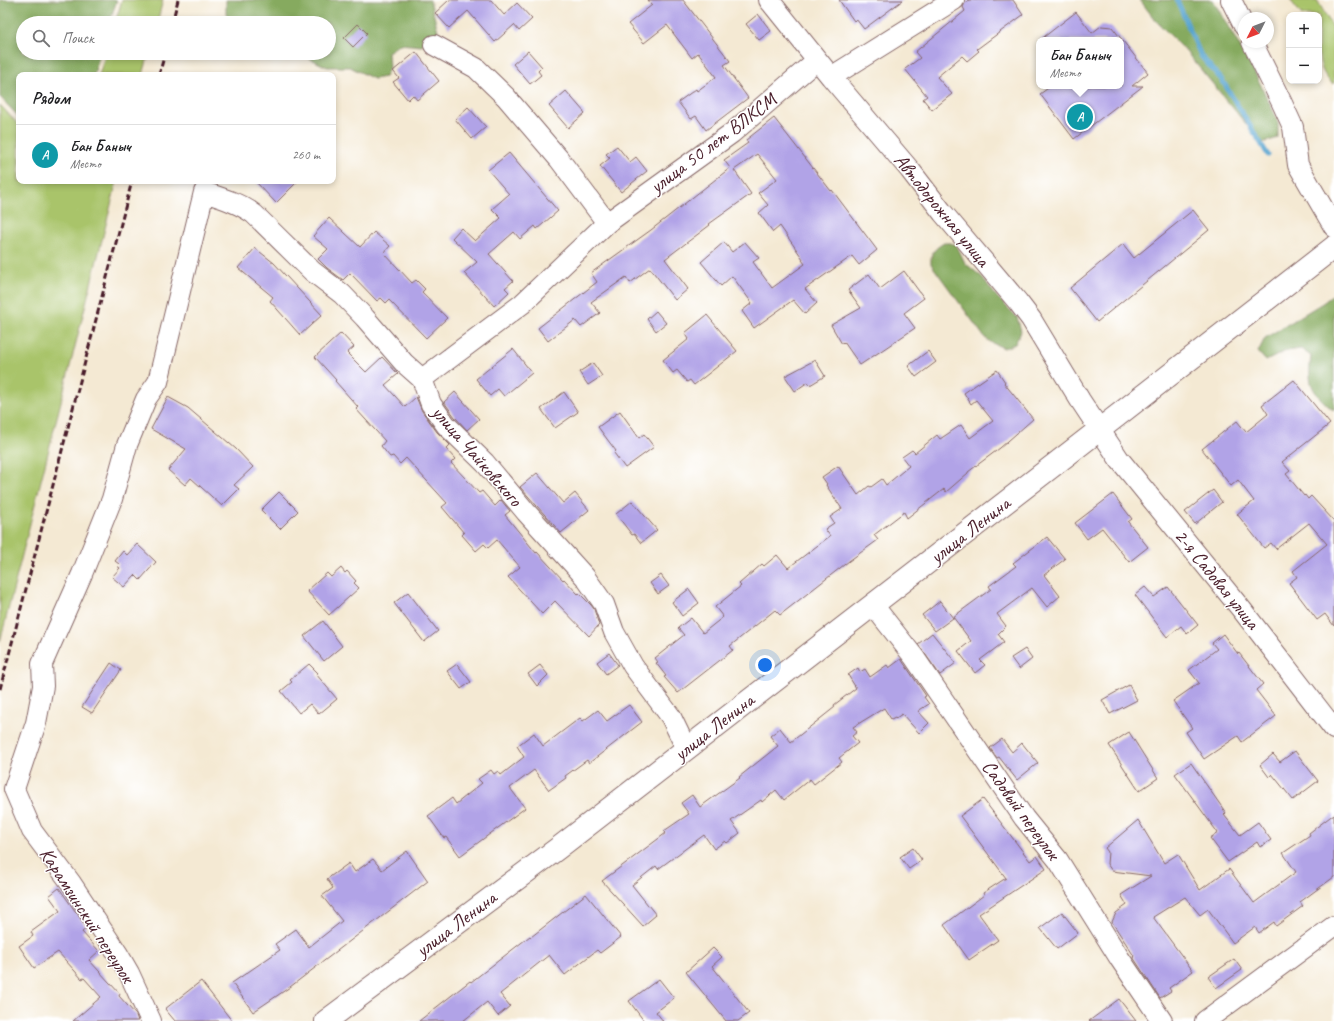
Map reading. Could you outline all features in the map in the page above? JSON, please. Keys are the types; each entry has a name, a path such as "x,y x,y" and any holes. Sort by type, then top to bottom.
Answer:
{"main road":[{"name":"улица Ленина","path":"326,1021 557,849 1334,247"}],"street":[{"name":"Автодорожная улица","path":"769,0 1031,318 1099,430"},
{"path":"831,77 954,0"},
{"path":"1231,0 1238,14"},
{"path":"434,45 476,68 506,97 559,158 607,223"},
{"path":"1255,48 1293,126 1298,165 1334,227"},
{"name":"улица 50 лет ВЛКСМ","path":"422,379 522,304 607,223 732,133 818,60"},
{"name":"улица Чайковского","path":"204,192 228,199 254,214 312,271 342,294 404,363 422,379 431,404 446,426 485,463 526,512 585,577 604,604 614,632 632,666 671,717 686,748"},
{"name":"Карамзинский переулок","path":"151,1021 129,973 118,954 71,883 32,832 14,789 36,723 43,686 42,664 82,574 112,499 127,446 143,406 158,382 204,192"},
{"name":"2-я Садовая улица","path":"1099,430 1119,459 1242,610 1334,729"},
{"name":"Садовый переулок","path":"873,605 914,657 1024,818 1058,860 1120,960 1162,1021"},
{"path":"1205,1021 1334,926"}],"green space":[{"path":"0,0 117,0 111,16 16,16 16,60 98,60 95,72 16,72 16,114 0,97"},
{"path":"122,0 163,0 159,16 117,16"},
{"path":"226,0 430,0 438,31 422,46 400,44 388,52 389,68 385,77 374,79 350,67 327,67 312,60 336,60 336,16 228,16 226,14"},
{"path":"1140,0 1213,0 1238,43 1238,48 1241,48 1254,71 1278,121 1278,138 1262,143 1182,47 1155,20"},
{"path":"1290,0 1317,0 1334,29 1333,84 1322,70 1322,12 1300,12"},
{"path":"104,60 147,60 144,72 100,72"},
{"path":"0,105 16,122 16,184 116,184 0,642"},
{"path":"944,243 951,243 957,246 965,263 982,277 997,297 1017,317 1021,331 1015,344 1004,348 985,338 931,264 931,257 934,251"},
{"path":"1334,294 1333,410 1320,398 1313,387 1310,374 1311,356 1301,349 1286,351 1266,361 1258,352 1265,338 1324,302"}],"building":[{"path":"449,0 491,0 504,15 517,3 532,19 519,31 514,25 495,42 468,11 449,28 435,13"},
{"path":"648,0 683,0 730,61 724,65 748,98 706,130 696,116 691,119 678,102 696,89 697,91 716,77 698,53 692,58 667,25 644,43 628,24 652,5"},
{"path":"839,0 903,0 864,29 856,19 854,21"},
{"path":"969,0 1013,0 1023,15 977,49 979,51 967,61 962,56 937,77 952,94 932,110 923,99 927,96 905,69 920,58 915,52 965,11 963,7"},
{"path":"1076,12 1092,33 1101,26 1112,27 1120,37 1044,37"},
{"path":"758,14 771,31 759,40 746,24"},
{"path":"358,24 367,33 353,47 344,38"},
{"path":"1124,42 1148,73 1132,86 1143,86 1074,139 1040,94 1047,89 1124,89"},
{"path":"528,51 542,67 538,71 541,75 530,84 513,64"},
{"path":"416,52 439,81 417,100 413,95 408,100 393,82 399,78 393,71"},
{"path":"566,91 585,113 568,128 549,106"},
{"path":"468,107 486,127 472,139 455,119"},
{"path":"774,118 831,191 832,190 877,250 859,265 852,256 805,289 817,303 805,314 793,300 754,328 742,311 752,303 732,276 721,286 701,262 724,242 732,252 745,242 759,258 753,262 772,288 805,264 780,226 773,232 759,213 768,205 758,193 777,179 757,154 734,170 751,194 709,224 710,225 665,259 688,289 675,300 650,268 630,283 626,277 591,302 600,313 581,327 575,320 548,341 538,328 597,282 591,273 651,230 730,168 724,160 748,143 746,140"},
{"path":"617,146 630,162 636,157 647,171 621,192 600,166 610,158 606,154"},
{"path":"509,153 558,211 537,229 535,226 520,239 514,232 489,254 513,281 505,288 509,292 494,306 464,273 477,262 452,238 461,228 475,241 501,218 492,209 509,194 488,170"},
{"path":"258,184 295,184 276,203"},
{"path":"1193,210 1209,230 1097,322 1070,288 1123,244 1134,258"},
{"path":"329,218 360,247 374,232 390,246 384,253 412,283 416,280 425,289 422,292 447,318 426,338 389,300 386,303 381,298 377,301 350,273 343,280 327,268 318,259 328,249 313,236"},
{"path":"255,248 274,263 322,315 300,335 270,301 273,297 238,268"},
{"path":"904,271 924,298 904,313 915,328 860,365 844,342 842,344 831,325 861,308 848,290 869,274 880,289"},
{"path":"656,311 666,323 656,331 647,319"},
{"path":"707,315 737,351 694,385 690,380 687,382 677,370 673,373 663,360 689,339 685,333"},
{"path":"341,333 354,347 347,353 366,372 382,357 398,374 385,385 405,407 416,397 422,411 437,432 450,445 446,449 455,459 451,463 479,493 482,491 495,506 501,500 510,511 505,515 536,553 537,552 563,580 564,579 591,605 594,609 599,625 589,636 555,601 542,614 508,577 520,567 497,540 488,548 484,544 476,551 462,535 464,533 442,507 447,503 406,458 400,464 393,456 390,457 381,446 385,441 356,409 358,407 315,357"},
{"path":"513,349 532,373 504,396 498,389 490,396 476,379"},
{"path":"928,351 936,362 916,377 908,366"},
{"path":"815,360 825,376 810,385 808,382 795,391 785,376"},
{"path":"593,363 602,376 588,385 579,372"},
{"path":"997,370 1005,382 1004,383 1033,419 946,492 944,489 907,518 904,512 874,535 878,540 780,615 775,610 730,646 733,650 678,693 664,677 666,676 656,663 658,662 655,658 684,635 678,628 691,618 703,633 723,617 715,607 741,586 739,584 762,564 764,566 777,555 788,568 830,536 825,529 834,523 830,517 842,509 822,477 838,466 858,495 869,486 871,487 882,479 886,485 909,466 902,457 912,450 915,453 937,435 940,439 961,425 970,438 993,421 976,400 971,404 964,393"},
{"path":"1294,380 1330,424 1282,462 1290,471 1286,474 1304,496 1305,495 1308,499 1311,496 1334,521 1334,626 1325,614 1317,620 1289,583 1297,577 1293,571 1327,544 1309,523 1276,549 1271,543 1264,548 1237,514 1254,501 1238,480 1231,486 1202,449 1237,421 1246,432 1268,414 1262,405"},
{"path":"455,392 479,419 467,430 444,402"},
{"path":"564,392 578,412 555,428 541,409"},
{"path":"168,397 188,408 236,449 253,467 234,485 239,489 222,506 191,478 185,485 168,470 186,449 151,429"},
{"path":"620,411 639,438 644,434 654,447 625,468 614,453 616,451 598,427"},
{"path":"537,473 563,503 575,493 589,510 561,533 520,487"},
{"path":"1213,490 1222,502 1195,524 1185,512"},
{"path":"279,492 298,511 280,529 261,510"},
{"path":"1113,494 1132,519 1128,522 1148,547 1129,562 1102,528 1087,539 1075,523"},
{"path":"632,501 657,530 641,543 634,534 632,535 616,514"},
{"path":"1047,537 1065,559 1044,575 1060,596 1047,607 1032,588 997,614 1006,626 998,634 1004,642 980,660 985,665 975,673 958,651 971,641 953,617 991,589 989,586 1016,566 1013,563"},
{"path":"137,544 156,562 140,580 135,575 124,587 112,577 120,568 117,566 119,564 115,561 123,551 127,555"},
{"path":"341,568 345,573 347,571 356,581 354,583 359,588 329,615 307,591 327,573 331,577"},
{"path":"661,575 669,586 658,594 650,583"},
{"path":"1145,587 1154,597 1168,587 1198,625 1187,634 1181,626 1167,637 1135,595"},
{"path":"689,589 699,603 682,616 672,602"},
{"path":"408,592 438,631 424,642 394,603"},
{"path":"940,601 953,618 935,631 922,615"},
{"path":"323,621 342,646 324,661 304,636"},
{"path":"932,633 956,663 940,675 918,644"},
{"path":"1223,634 1263,684 1256,690 1276,716 1242,742 1238,736 1204,759 1186,732 1192,728 1173,701 1199,683 1189,670 1217,649 1212,643"},
{"path":"1025,649 1032,659 1019,669 1011,658"},
{"path":"609,653 618,665 606,674 597,662"},
{"path":"901,659 926,696 924,697 929,704 918,711 929,723 919,733 902,714 891,719 884,708 853,727 857,732 852,736 858,743 839,758 842,762 814,784 810,779 784,800 776,790 762,802 761,800 731,821 740,833 727,843 725,841 714,849 704,835 658,869 656,866 632,885 656,915 643,926 602,881 666,833 664,831 689,814 681,803 692,795 700,807 740,778 739,777 778,746 770,736 780,728 791,742 835,707 834,705 856,688 848,675 858,668 860,672 865,669 870,677 887,665 889,668"},
{"path":"111,663 121,670 92,713 82,707"},
{"path":"309,664 318,673 316,674 337,699 319,714 310,704 299,713 281,691 292,682 290,680"},
{"path":"457,664 471,682 461,689 447,671"},
{"path":"540,665 548,675 537,686 528,674"},
{"path":"1129,685 1137,700 1110,714 1102,700"},
{"path":"629,705 642,722 589,763 587,760 565,776 566,778 549,790 534,770 510,788 525,808 460,856 446,837 444,838 428,816 452,798 456,804 482,783 478,779 491,770 494,774 498,771 501,775 524,757 517,746 534,733 543,746 580,718 583,721 598,710 607,721"},
{"path":"1129,732 1158,778 1139,791 1109,745"},
{"path":"1002,739 1012,752 1022,743 1038,763 1017,780 990,748"},
{"path":"1295,751 1318,781 1293,800 1272,774 1269,777 1260,765 1273,754 1280,762"},
{"path":"1191,763 1226,813 1224,815 1240,835 1258,822 1271,840 1260,847 1257,842 1228,862 1210,838 1218,833 1175,774"},
{"path":"983,799 1030,861 1037,856 1046,869 979,914 998,940 969,960 944,925 984,895 983,893 1006,878 960,816"},
{"path":"1334,814 1334,877 1300,902 1303,906 1276,926 1274,922 1259,933 1255,927 1233,943 1208,909 1200,915 1185,897 1153,917 1193,971 1169,988 1171,991 1160,998 1112,922 1116,913 1127,905 1121,895 1151,876 1112,871 1107,864 1108,852 1105,848 1138,820 1164,863 1178,854 1200,890 1229,869 1254,903 1296,872 1283,853 1310,835 1309,833"},
{"path":"913,848 922,860 909,869 900,857"},
{"path":"407,851 428,881 290,987 253,1012 232,983 280,950 275,944 296,929 309,947 342,921 322,896 333,888 327,879 349,863 355,872 373,859 382,870"},
{"path":"59,888 87,928 82,932 99,951 89,960 120,994 119,996 136,1015 138,1021 73,1021 101,997 84,978 82,979 58,952 34,968 19,946 33,936 31,932 60,911 49,896"},
{"path":"586,894 621,937 600,953 597,950 565,975 549,955 500,994 510,1006 498,1016 487,1002 463,1021 419,1021 470,981 471,982 530,936 531,937"},
{"path":"1062,912 1078,933 1057,949 1040,928"},
{"path":"713,948 722,957 712,966 749,1013 738,1021 726,1021 686,972"},
{"path":"1234,959 1242,970 1216,988 1208,977"},
{"path":"659,979 674,998 656,1012 663,1021 644,1021 629,1001"},
{"path":"201,981 232,1021 175,1021 165,1009"},
{"path":"1119,999 1136,1021 1089,1021"}],"waterway":[{"path":"1177,0 1201,56 1222,80 1268,155"}],"railway":[{"path":"174,16 178,0"},
{"path":"160,72 163,60"},
{"path":"0,689 131,184"}],"place":[{"name":"Бан Баныч","path":"1080,117"}]}
